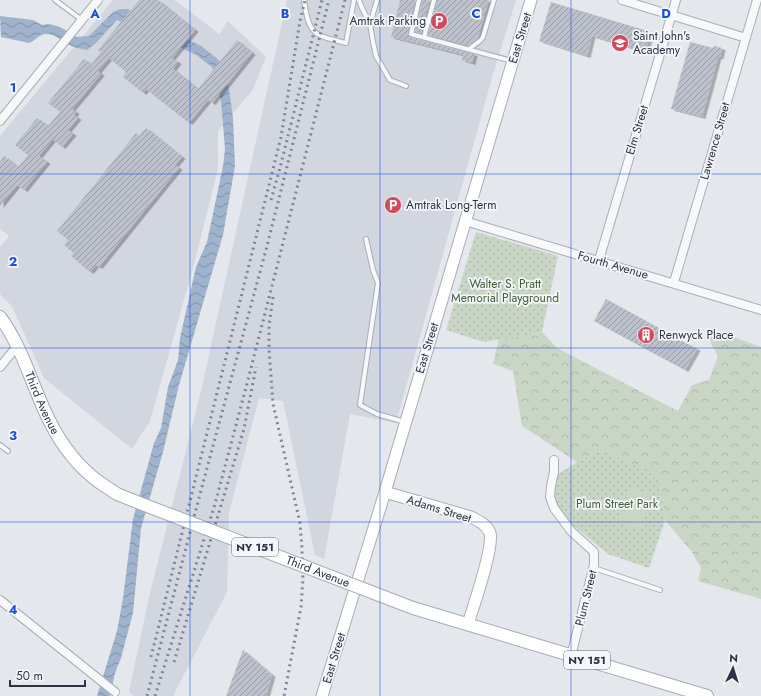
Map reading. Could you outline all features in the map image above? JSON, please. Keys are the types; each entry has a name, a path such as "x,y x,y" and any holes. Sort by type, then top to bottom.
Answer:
{"main road":[{"name":"Third Avenue","path":"0,317 18,345 49,420 66,449 98,482 117,494 413,608 707,696"}],"street":[{"path":"0,121 98,0"},
{"name":"East Street","path":"322,696 385,492 531,0"},
{"path":"622,0 746,38"},
{"name":"Elm Street","path":"599,260 676,0"},
{"name":"Lawrence Street","path":"674,282 757,0"},
{"name":"Fourth Avenue","path":"465,221 674,282 761,310"},
{"path":"0,368 18,345"},
{"name":"Plum Street","path":"554,460 554,472 550,496 554,508 571,531 594,552 595,557 594,568 571,656"},
{"name":"Adams Street","path":"385,492 478,520 488,529 491,540 489,554 468,624"},
{"path":"0,600 115,692"}],"lane":[{"path":"55,0 82,20"},
{"path":"304,0 308,21 314,32 320,36 346,43 354,0"},
{"path":"359,0 370,24 374,49 380,65 390,80 406,86"},
{"path":"370,24 377,0"},
{"path":"419,0 411,34 513,61"},
{"path":"424,37 434,0"},
{"path":"469,49 483,37 494,0"},
{"path":"366,239 373,270 378,283 360,405 377,414 405,422"},
{"path":"0,445 8,451"},
{"path":"594,568 660,590"}],"shaded area":[{"path":"113,0 175,0 219,34 228,21 266,57 252,91 218,131 218,169 194,264 150,421 132,449 44,378 12,306 0,294 0,247 9,236 0,229 0,136"},
{"path":"287,0 516,0 493,74 396,423 350,414 324,559 315,555 283,401 259,398 229,513 227,592 173,696 134,696 129,692 149,597 201,391"}],"green space":[{"name":"Walter S. Pratt Memorial Playground","path":"476,232 558,256 542,332 484,342 446,330"},
{"path":"709,328 761,347 761,599 698,581 701,568 692,552 665,520 661,488 600,451 577,462 522,426 513,371 493,364 499,339 542,332 557,348 678,411 692,385 709,380 718,356 711,344"},
{"name":"Plum Street Park","path":"600,451 648,470 661,488 665,520 649,568 608,554 570,523 560,511 554,495 557,475 577,462"},
{"path":"629,487 651,494 640,530 618,523"}],"water":[{"path":"120,9 128,9 201,46 219,60 229,89 233,118 235,166 223,235 179,385 163,452 141,528 133,613 121,658 115,673 110,696 97,696 117,631 123,598 133,519 154,443 161,428 168,387 178,360 180,338 196,267 207,242 223,166 225,149 221,101 212,67 195,54 117,20 96,43 87,50 71,46 51,34 40,36 29,43 1,37 0,16 33,20 42,25 47,24 56,26 64,29 76,37 89,36 113,12"}],"building":[{"path":"139,0 158,0 195,30 172,58 178,62 173,69 198,89 237,40 252,53 212,103 208,100 189,123 146,89 143,93 123,77 126,72 109,58 98,71 101,74 72,109 76,112 74,115 78,118 68,130 73,134 62,147 53,139 39,156 47,162 24,190 17,185 0,206 0,162 4,156 18,167 28,155 15,145 37,118 48,126 60,112 48,103 84,59 91,65 101,52 98,50"},
{"path":"400,0 415,0 408,33 409,37 474,54 472,63 462,60 463,55 391,37"},
{"path":"422,0 430,0 421,33 415,32"},
{"path":"437,0 489,0 478,38 468,46 428,35"},
{"path":"551,2 651,32 645,52 592,36 587,56 539,41"},
{"path":"690,42 713,48 714,46 722,48 720,57 718,57 702,117 671,109"},
{"path":"146,128 182,157 175,165 179,168 99,267 96,265 90,272 71,256 74,253 64,245 68,240 57,231 136,133 139,136"},
{"name":"Renwyck Place","path":"606,299 697,349 685,370 594,321"},
{"path":"243,650 272,675 266,696 226,696"}],"railway":[{"path":"151,657 281,137 300,21 305,0"},
{"path":"271,200 322,0"},
{"path":"147,696 267,246 329,0"},
{"path":"155,696 215,504 345,0"},
{"path":"273,297 269,326 273,404 300,523 303,578 301,607 284,696"},
{"path":"174,662 244,429 256,367"}],"place":[{"name":"Amtrak Parking","path":"439,21"},
{"name":"Saint John's Academy","path":"620,43"},
{"name":"Amtrak Long-Term","path":"393,205"},
{"name":"Renwyck Place","path":"646,335"}]}
